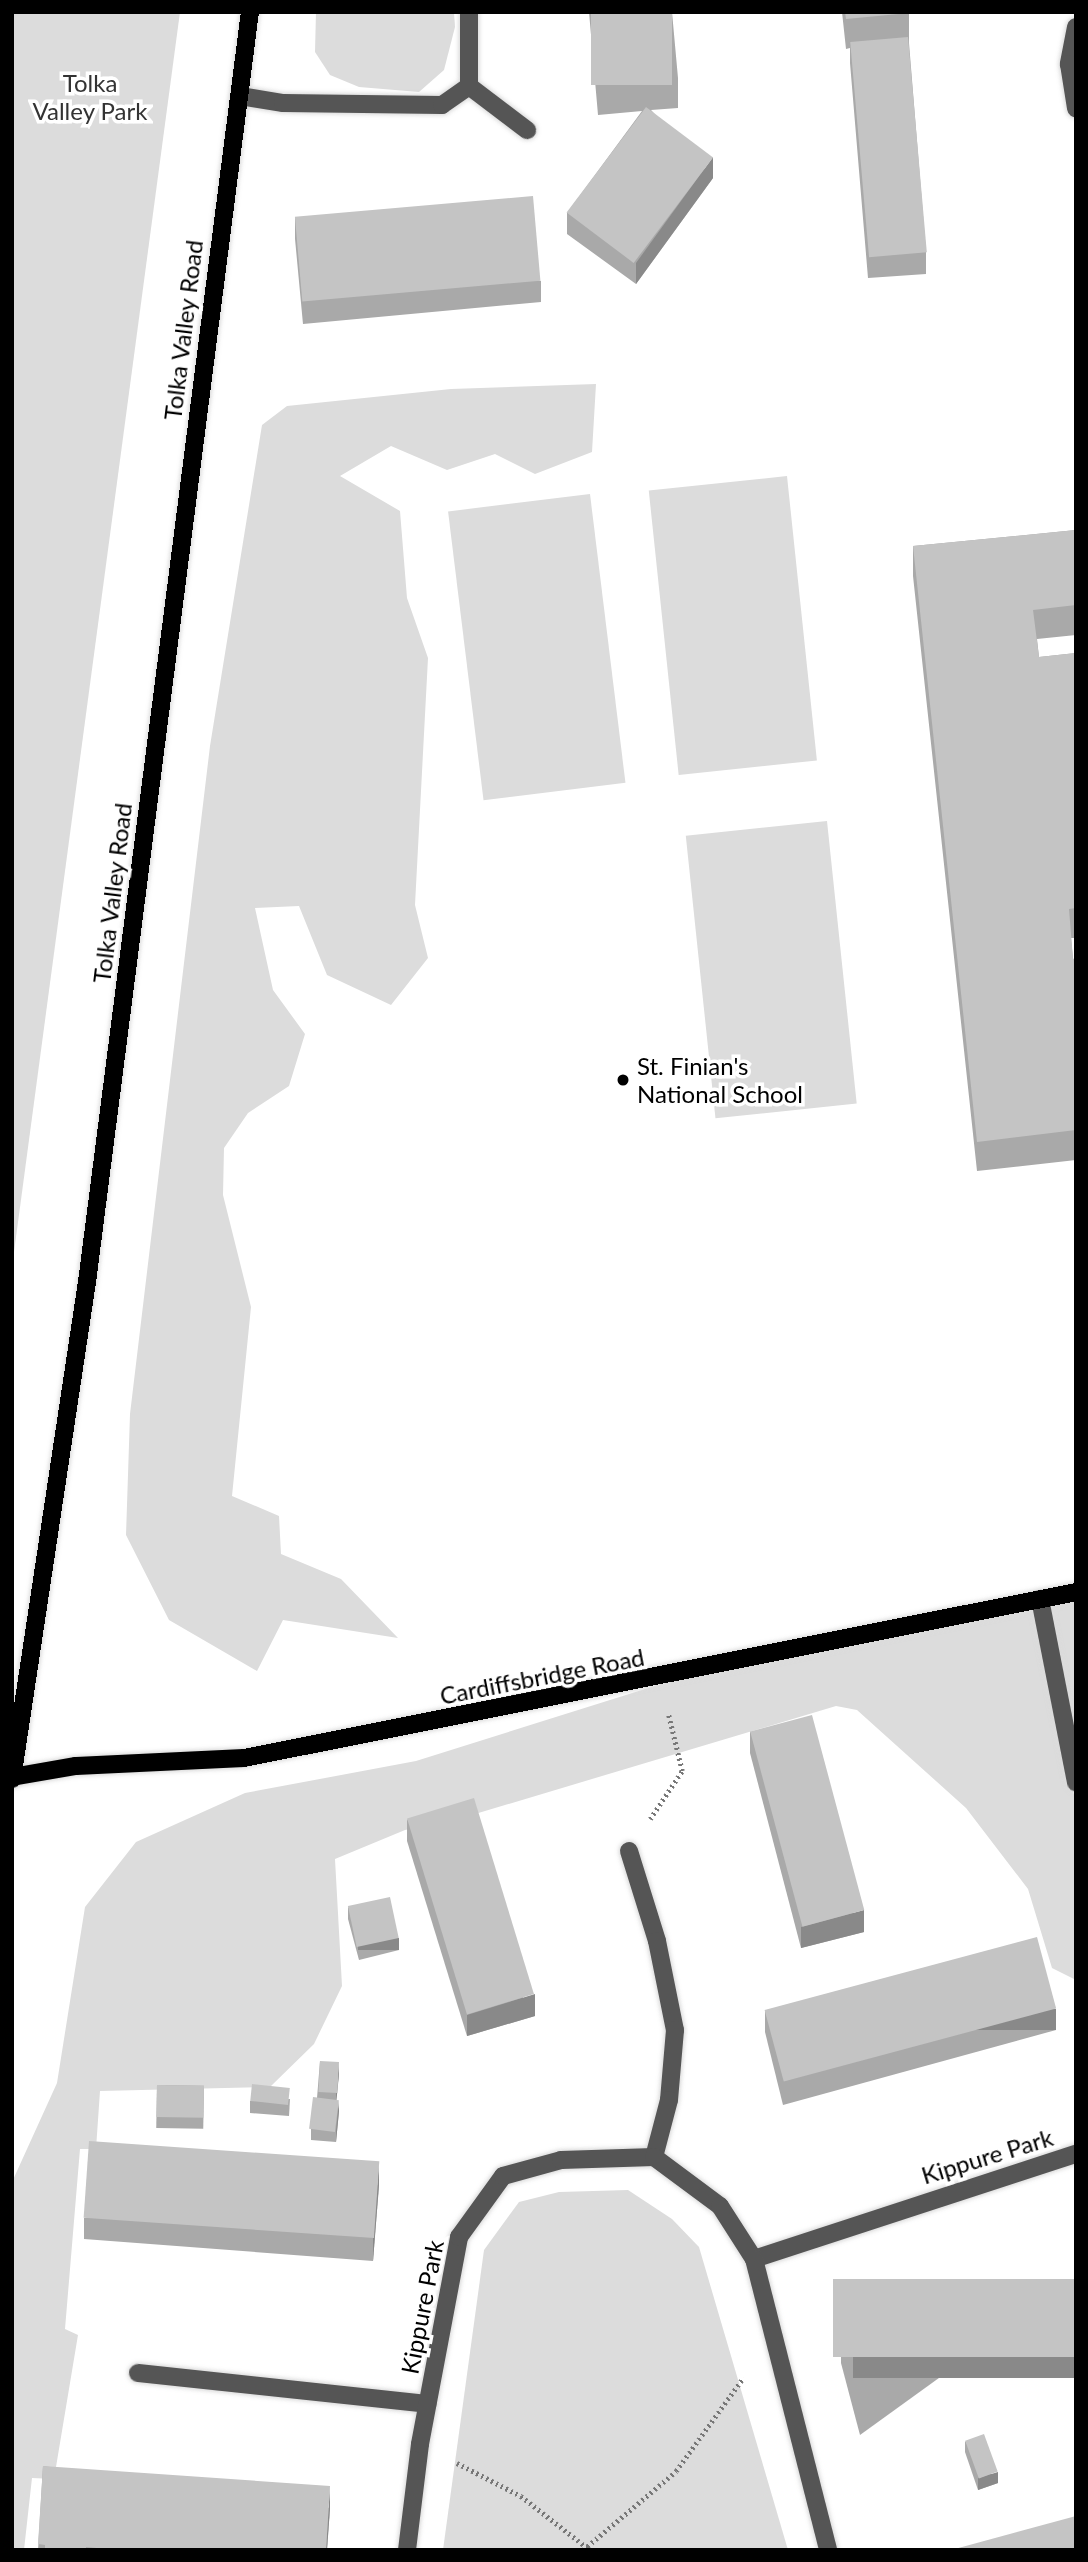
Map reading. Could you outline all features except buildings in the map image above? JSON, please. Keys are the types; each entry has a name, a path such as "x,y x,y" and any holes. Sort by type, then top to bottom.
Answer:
{"main road":[{"name":"Tolka Valley Road","path":"12,1778 87,1282 250,12"},
{"name":"Cardiffsbridge Road","path":"12,1778 76,1766 244,1758 660,1678 1076,1592"}],"street":[{"path":"469,12 469,86"},
{"path":"1076,27 1069,64 1076,108"},
{"path":"240,96 283,103 442,105 469,86"},
{"path":"469,86 527,130"},
{"path":"1040,1599 1076,1782"},
{"path":"629,1851 656,1941 675,2030 670,2100 654,2157 720,2206 754,2259 828,2550"},
{"name":"Kippure Park","path":"754,2259 1076,2154"},
{"name":"Kippure Park","path":"407,2550 420,2444 459,2236 503,2176 561,2160 654,2157"},
{"name":"Kippure Park","path":"138,2373 428,2404"}],"path":[{"path":"629,1851 682,1771 660,1678"},
{"path":"420,2444 521,2496 586,2549 676,2471 773,2334"}],"green space":[{"name":"Tolka Valley Park","path":"12,12 180,12 12,1267"},
{"path":"316,12 454,12 455,27 444,70 419,92 359,87 330,75 315,52"},
{"path":"596,384 592,452 535,474 495,454 447,470 391,446 340,476 400,511 407,598 428,658 415,905 428,958 391,1005 327,975 299,906 255,908 273,990 305,1034 289,1086 248,1113 224,1148 223,1195 251,1307 232,1496 279,1516 281,1554 341,1579 398,1638 283,1620 257,1671 169,1620 126,1535 130,1414 210,746 262,425 287,406 451,389"},
{"path":"787,476 817,760 679,775 649,491"},
{"path":"590,494 625,783 484,800 448,511"},
{"path":"827,821 857,1103 715,1118 686,836"},
{"path":"1076,1594 1076,1760 1042,1601"},
{"path":"1037,1603 1076,1805 1076,1980 1052,1968 1028,1889 966,1808 857,1710 836,1706 465,1817 405,1830 335,1859 342,1986 314,2044 270,2087 100,2091 96,2149 80,2149 65,2329 78,2335 54,2479 32,2478 24,2550 12,2550 12,2182 57,2083 85,1907 136,1842 245,1793 416,1761 661,1684"},
{"path":"628,2190 672,2219 699,2247 788,2550 443,2550 484,2250 519,2202 559,2192"}],"place":[{"name":"St. Finian's National School","path":"623,1080"}]}
